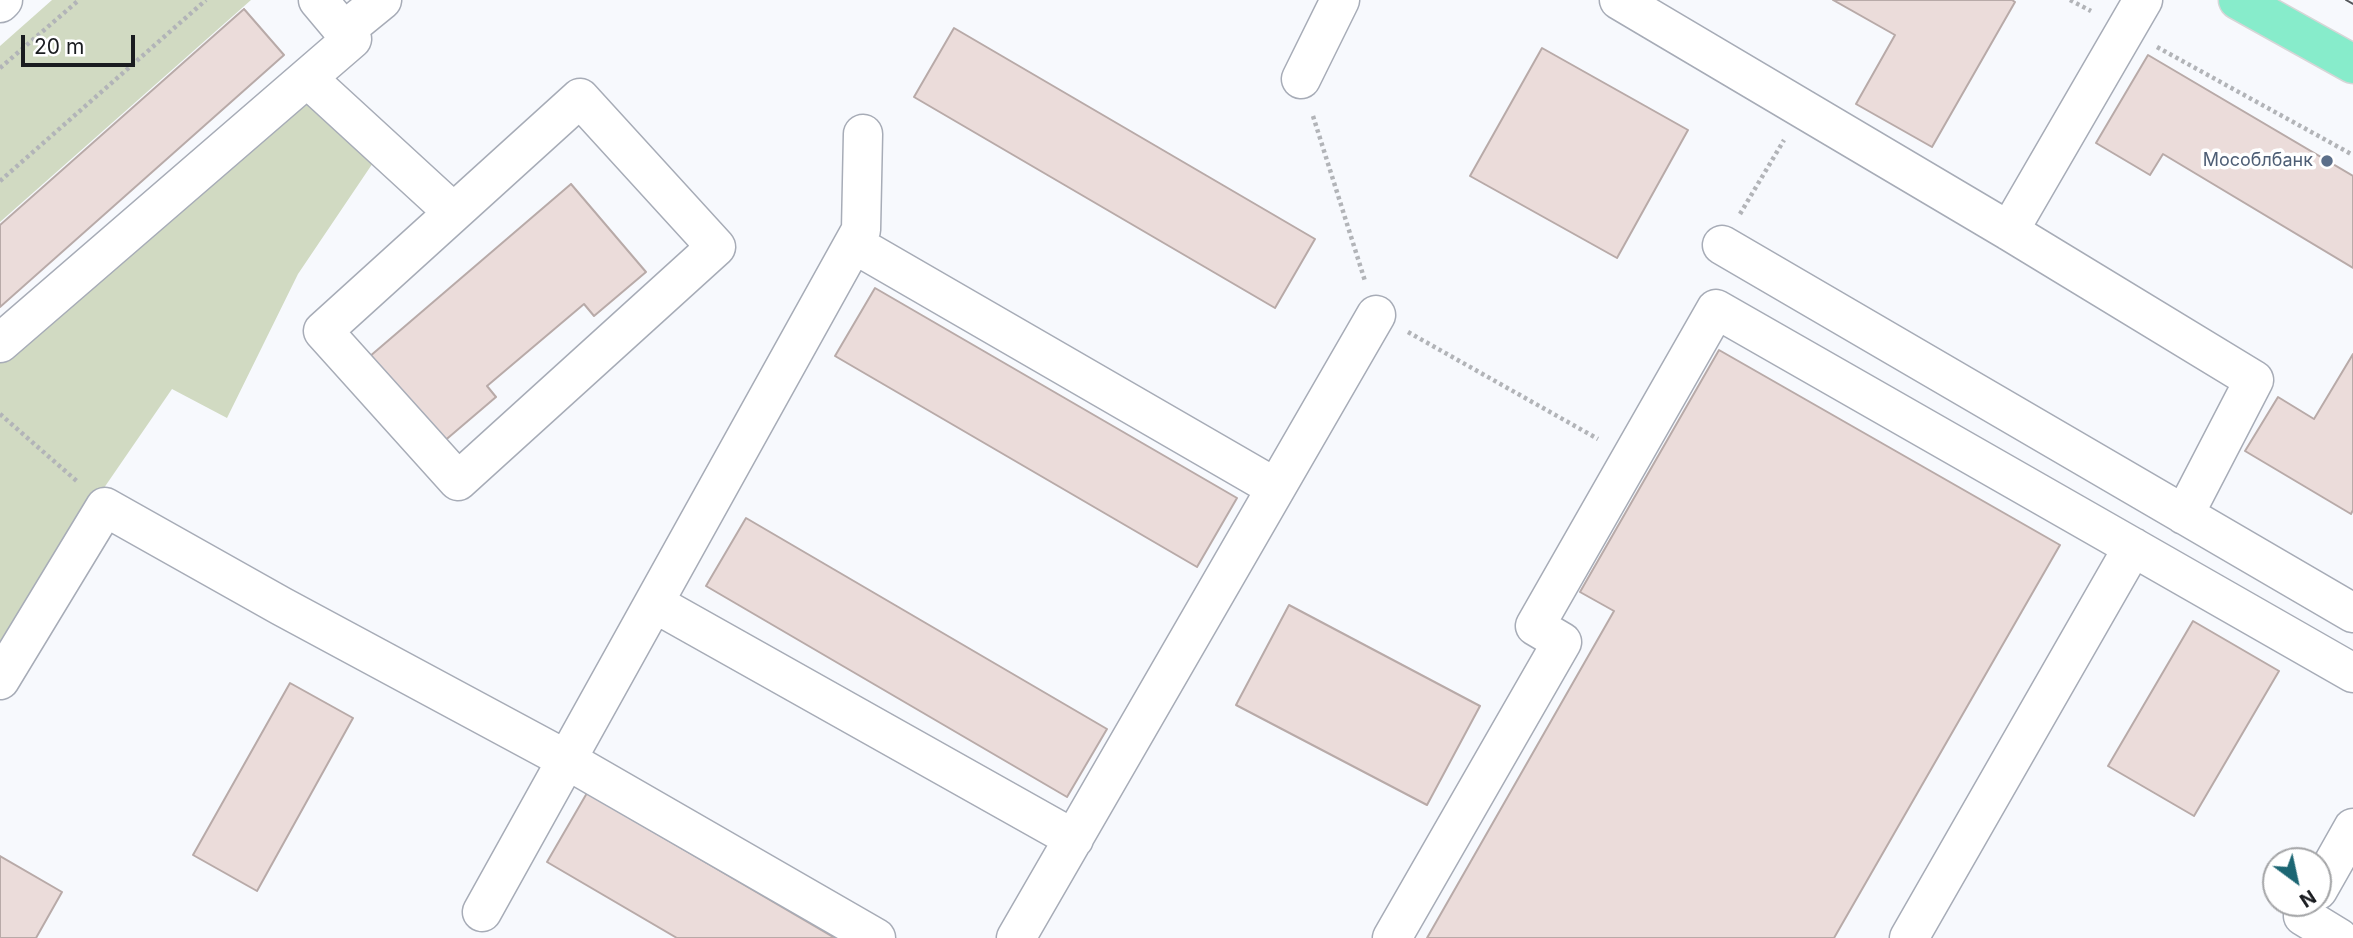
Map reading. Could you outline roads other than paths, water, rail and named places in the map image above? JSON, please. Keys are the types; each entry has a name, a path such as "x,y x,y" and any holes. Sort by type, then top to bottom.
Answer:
{"main road":[{"path":"2238,0 2353,64"}],"street":[{"path":"0,343 352,39 318,0"},
{"path":"344,31 382,0"},
{"path":"1301,79 1340,0"},
{"path":"1619,0 2254,380 2184,515"},
{"path":"2009,231 2134,15"},
{"path":"307,78 453,212"},
{"path":"580,98 716,247 458,481 323,331 453,212 580,98"},
{"path":"482,912 861,230 863,134"},
{"path":"854,244 1276,488"},
{"path":"1722,244 2353,613"},
{"path":"1392,938 1562,642 1535,626 1717,309 2353,673"},
{"path":"1016,938 1376,315"},
{"path":"0,680 105,507 281,606 567,760 876,938"},
{"path":"1909,938 2133,547"},
{"path":"654,603 1074,839"},
{"path":"2332,866 2353,828"},
{"path":"2312,917 2339,938"}],"tram line":[{"path":"2346,0 2353,4"}],"place":[{"name":"Мособлбанк","path":"2327,161"}]}
